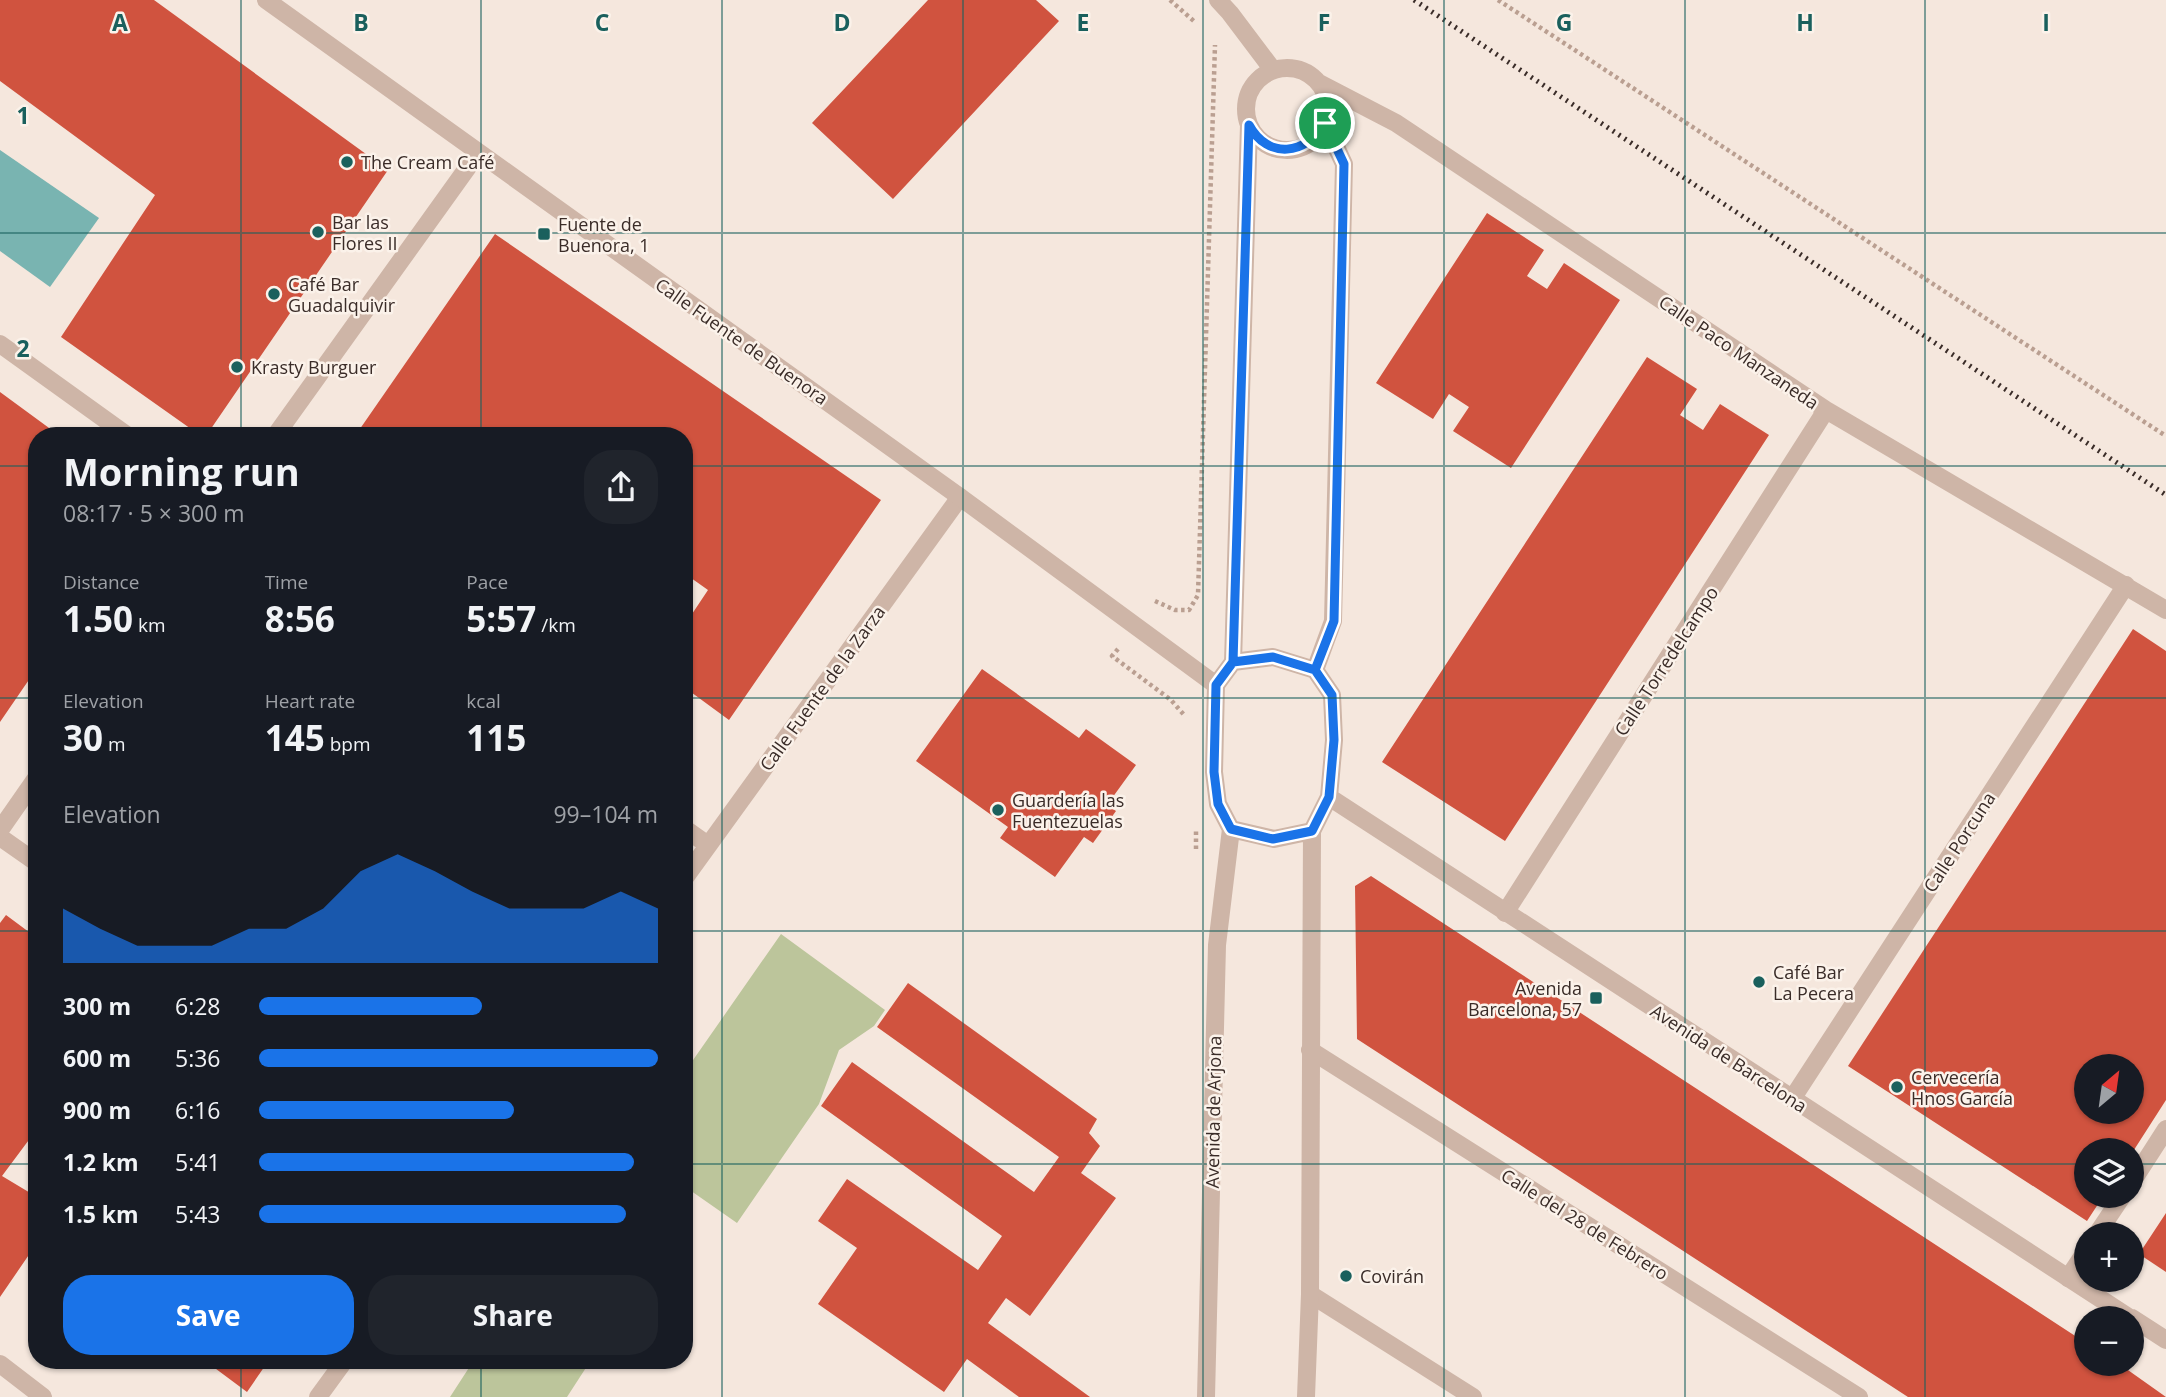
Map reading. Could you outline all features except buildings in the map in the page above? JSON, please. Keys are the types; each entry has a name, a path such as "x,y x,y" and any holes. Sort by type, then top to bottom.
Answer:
{"street":[{"name":"Calle Fuente de Buenora","path":"266,0 960,497 1216,685"},
{"path":"1217,0 1273,70"},
{"path":"1249,125 1263,142 1270,146 1284,150 1306,145 1318,136 1328,111 1319,83 1298,69 1273,70 1259,79 1249,92 1246,109 1249,125 1233,662 1216,685 1214,772 1218,804 1231,829 1273,839 1312,831"},
{"name":"Calle Paco Manzaneda","path":"1319,83 1396,123 1826,410 2166,610"},
{"path":"1315,670 1334,621 1344,164 1325,123"},
{"path":"281,427 478,153"},
{"path":"0,344 115,427"},
{"name":"Calle Torredelcampo","path":"1505,913 1826,410"},
{"name":"Calle Fuente de la Zarza","path":"693,866 960,497"},
{"name":"Calle Porcuna","path":"1792,1099 2126,585"},
{"path":"1233,662 1273,657 1315,670 1332,695 1334,740 1329,797 1312,831 1310,1294 1306,1397"},
{"path":"0,830 28,790"},
{"name":"Avenida de Barcelona","path":"1329,797 2112,1306"},
{"name":"Avenida de Arjona","path":"1206,1397 1217,945 1231,829"},
{"path":"693,834 708,845"},
{"path":"0,837 28,857"},
{"name":"Calle del 28 de Febrero","path":"1310,1050 1859,1397"},
{"path":"2144,1163 2166,1129"},
{"path":"2068,1278 2074,1269"},
{"path":"1310,1294 1473,1397"},
{"name":"Avenida de Barcelona","path":"2144,1326 2166,1340"},
{"path":"0,1364 43,1397"},
{"path":"317,1397 338,1369"}],"path":[{"path":"1498,0 2166,436"}],"green space":[{"path":"781,934 885,1010 874,1026 839,1050 819,1104 737,1223 693,1192 693,1060"},
{"path":"468,1369 585,1369 567,1397 450,1397"}],"water":[{"path":"0,150 99,218 50,287 0,251"}],"railway":[{"path":"1414,0 2166,495"}],"place":[{"name":"The Cream Café","path":"347,162"},
{"name":"Bar las Flores II","path":"318,232"},
{"name":"Fuente de Buenora, 1","path":"544,234"},
{"name":"Café Bar Guadalquivir","path":"274,294"},
{"name":"Krasty Burguer","path":"237,367"},
{"name":"Guardería las Fuentezuelas","path":"998,810"},
{"name":"Café Bar La Pecera","path":"1759,982"},
{"name":"Avenida Barcelona, 57","path":"1596,998"},
{"name":"Cervecería Hnos García","path":"1897,1087"},
{"name":"Covirán","path":"1346,1276"}],"route":[{"path":"1325,123 1318,136 1306,145 1284,150 1263,142 1249,125 1233,662 1273,657 1315,670 1332,695 1334,740 1329,797 1312,831 1273,839 1231,829 1218,804 1214,772 1216,685 1233,662 1273,657 1315,670 1334,621 1344,164 1325,123"}]}
